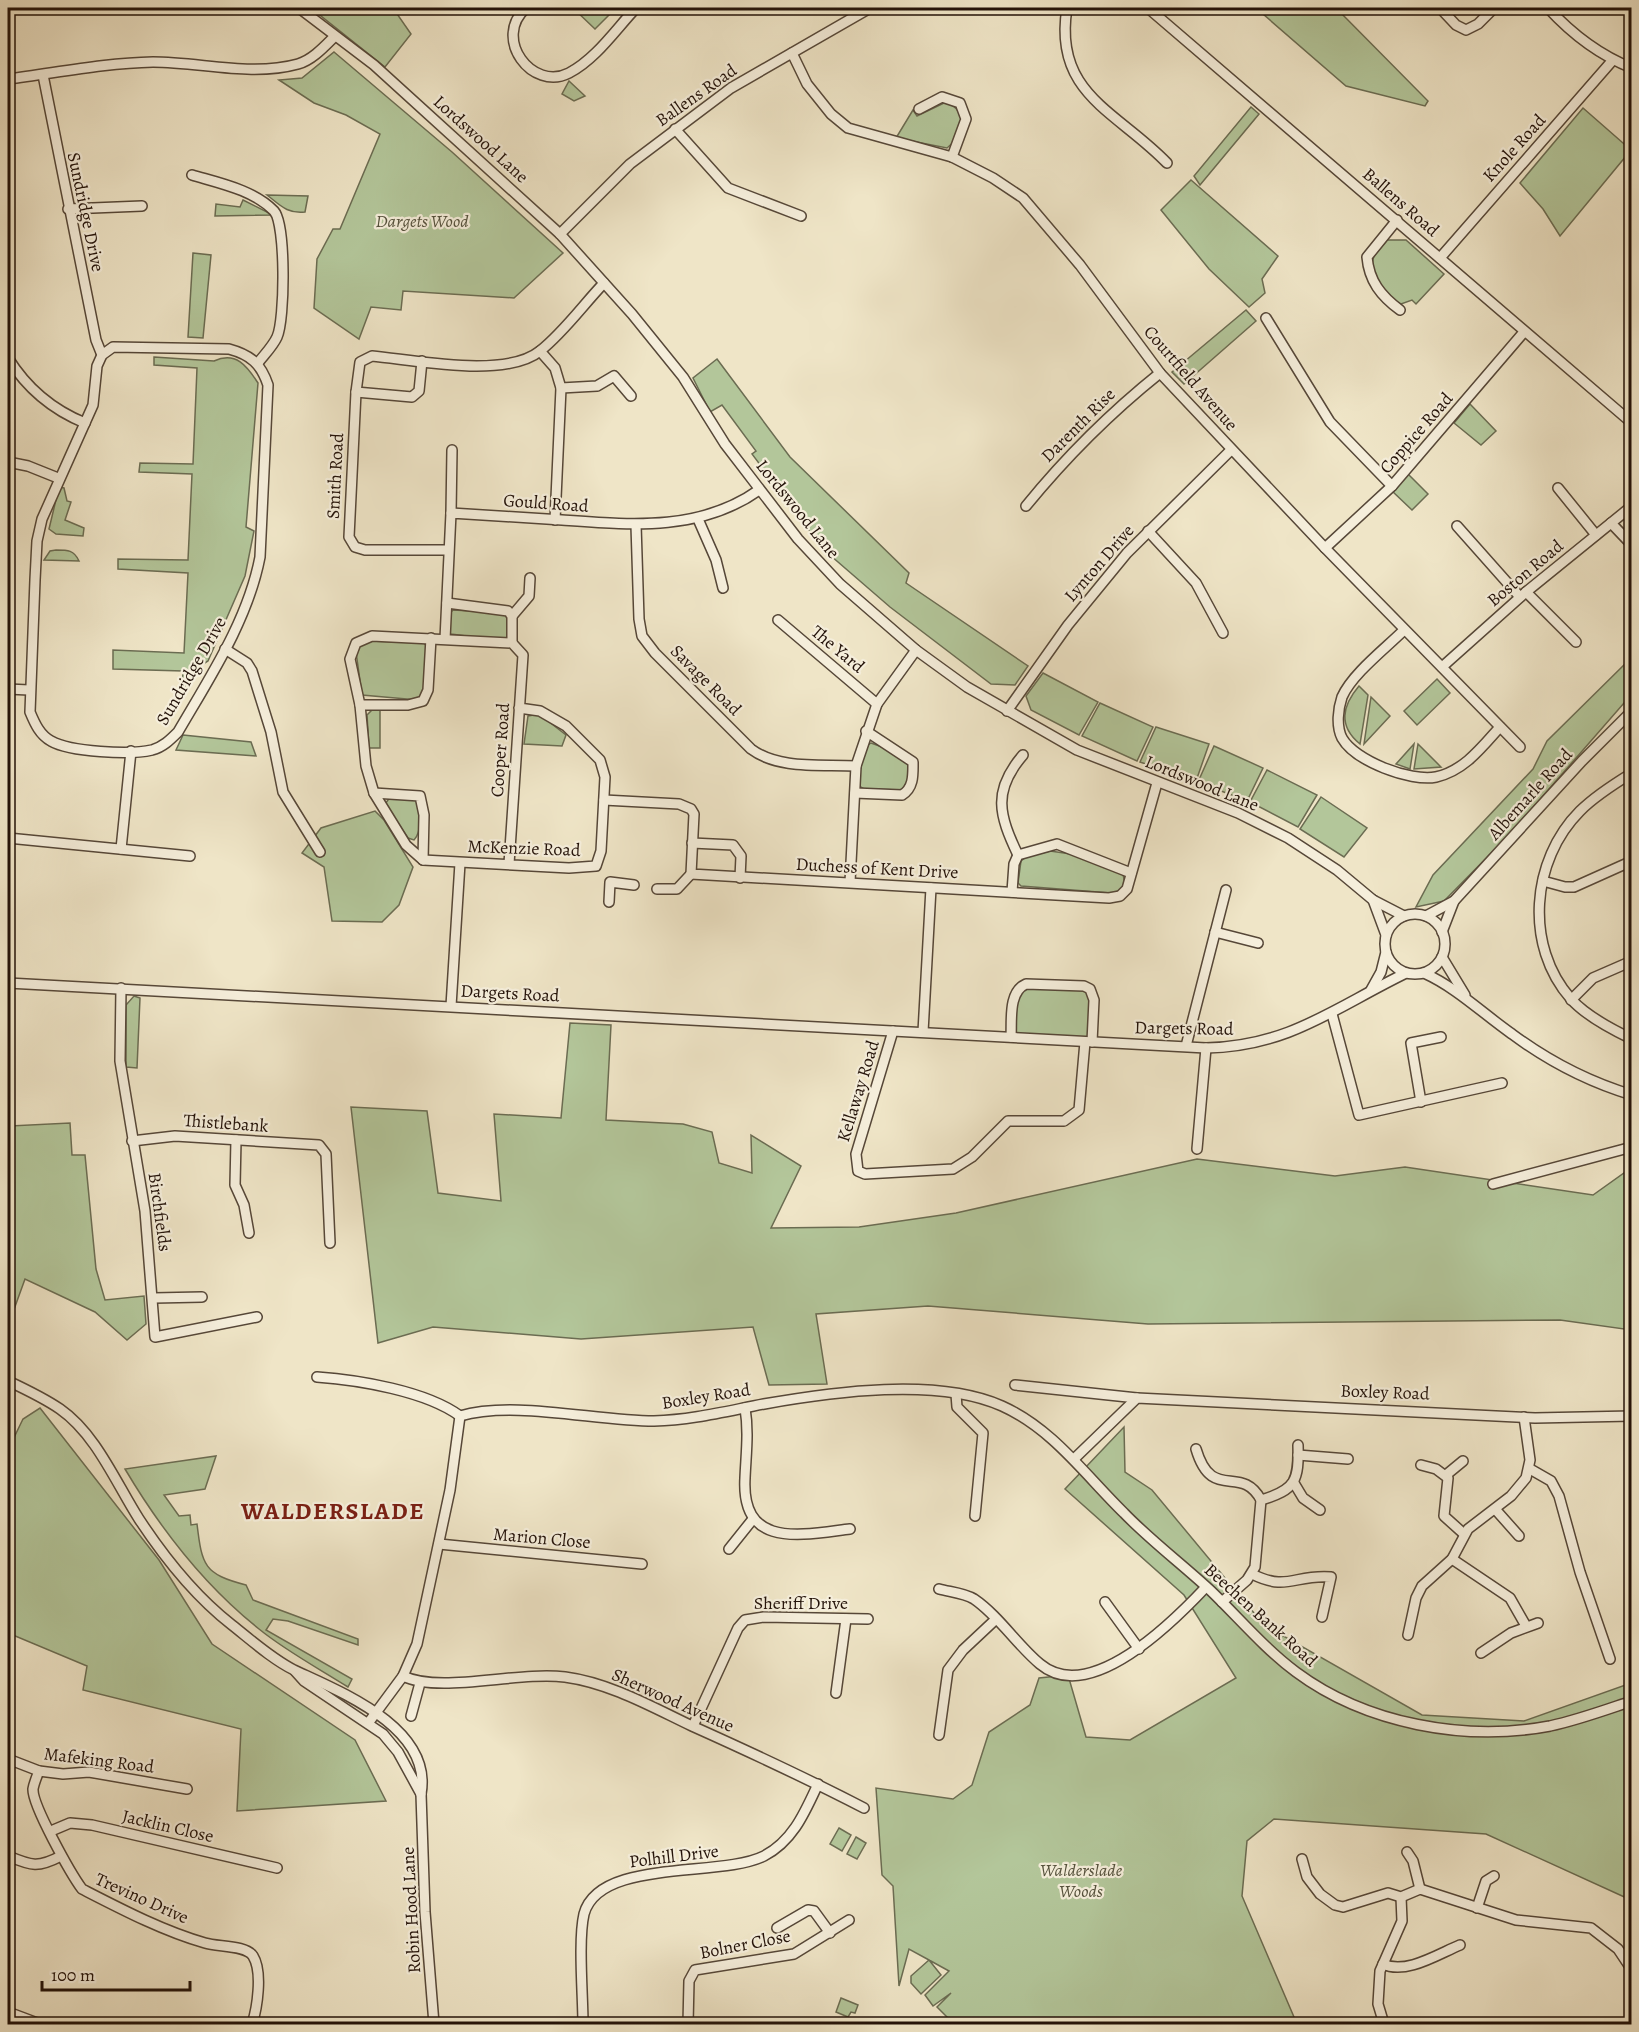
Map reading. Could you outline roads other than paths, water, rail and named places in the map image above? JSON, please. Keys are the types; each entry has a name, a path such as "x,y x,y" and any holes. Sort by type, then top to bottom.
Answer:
{"street":[{"path":"72,8 87,8"},
{"name":"Lordswood Lane","path":"299,8 334,37 374,65 560,234 683,377 759,490 798,539 840,584 916,650 967,687 1077,750 1228,809 1280,834 1337,870 1373,900 1404,916 1415,914 1426,916"},
{"path":"526,8 519,14 513,28 515,49 531,69 555,76 569,74 590,57 636,8"},
{"name":"Ballens Road","path":"560,234 630,164 731,88 870,8"},
{"path":"1067,8 1066,54 1077,79 1095,102 1152,147 1167,163"},
{"name":"Ballens Road","path":"1148,8 1632,423"},
{"path":"1440,8 1456,25 1466,30 1478,24 1494,8"},
{"path":"1548,8 1579,38 1612,61 1632,68"},
{"path":"8,79 118,64 153,62 253,70 280,68 301,64 334,37"},
{"name":"Courtfield Avenue","path":"792,53 807,84 831,114 849,128 952,157 993,178 1023,198 1080,266 1160,373 1325,548 1520,747"},
{"name":"Knole Road","path":"1440,258 1612,61"},
{"name":"Sundridge Drive","path":"43,75 68,209 96,340 102,355 97,366 93,405 58,478 42,519 37,541 29,690 30,712 37,729 49,740 61,746 131,751 150,750 170,741 225,649 246,603 260,557 268,385 258,363"},
{"path":"919,110 942,97 960,103 966,120 952,157"},
{"path":"675,129 728,188 801,216"},
{"path":"102,355 113,347 229,349 243,352 258,363 277,338 282,321 281,230 277,213 260,199 192,175"},
{"path":"68,209 142,206"},
{"path":"1397,220 1367,257 1369,276 1386,299 1400,310"},
{"path":"356,392 412,397 419,391 422,361 507,364 524,360 540,351 604,283"},
{"path":"1266,318 1330,422 1392,486"},
{"name":"Coppice Road","path":"1325,548 1392,486 1524,332"},
{"path":"540,351 555,368 561,388 555,520"},
{"name":"Smith Road","path":"422,361 372,356 360,362 356,392 349,537 355,547 365,550 448,550"},
{"path":"8,358 29,385 55,408 85,423"},
{"path":"561,388 597,387 611,372 631,396"},
{"name":"Darenth Rise","path":"1026,507 1053,472 1095,430 1160,373"},
{"path":"445,639 448,550 452,513 452,450"},
{"name":"Lynton Drive","path":"1007,711 1068,625 1126,553 1231,450"},
{"path":"8,462 37,468 58,478"},
{"path":"1558,488 1596,535"},
{"name":"Gould Road","path":"452,513 636,525 698,519 734,505 759,490"},
{"name":"Boston Road","path":"1442,667 1523,594 1632,506"},
{"path":"698,519 716,560 723,588"},
{"path":"1611,523 1632,545"},
{"name":"Savage Road","path":"636,525 639,620 642,636 655,653 751,749 766,759 786,763 856,766"},
{"path":"1457,526 1523,594 1576,642"},
{"path":"1148,531 1196,583 1223,633"},
{"path":"447,603 504,609 512,616 529,596 530,578"},
{"name":"Cooper Road","path":"509,864 523,655 512,643 512,616"},
{"name":"The Yard","path":"778,620 878,704"},
{"path":"1404,630 1360,673 1342,697 1338,721 1347,743 1384,768 1412,777 1435,777 1467,762 1500,727"},
{"path":"423,860 406,845 374,793 366,766 360,705 350,659 356,643 372,636 512,643"},
{"path":"360,705 408,705 423,701 428,690 431,638"},
{"path":"225,649 247,663 252,671 271,732 283,792 320,852"},
{"path":"850,882 856,766 866,731 878,704 916,650"},
{"path":"8,689 29,690"},
{"name":"McKenzie Road","path":"423,860 596,866 602,851 605,777 600,760 566,726 540,711 519,708"},
{"name":"Albemarle Road","path":"1426,916 1454,901 1582,761 1632,711"},
{"path":"855,793 902,795 907,792 912,780 913,762 866,731"},
{"path":"121,849 131,751"},
{"path":"1012,892 1014,864 1018,855 1009,835 1000,804 1001,793 1011,769 1023,755"},
{"path":"1632,773 1580,811 1561,834 1549,860 1543,881 1538,917 1540,938 1558,982 1572,1000 1589,1014 1632,1039"},
{"name":"Duchess of Kent Drive","path":"691,874 1109,898 1120,896 1127,889 1157,783"},
{"path":"374,793 420,796 424,815 423,860"},
{"path":"604,800 687,806 693,814 691,874 677,889 657,889"},
{"path":"8,838 190,856"},
{"path":"692,843 733,845 741,856 740,878"},
{"path":"1018,855 1057,844 1131,873"},
{"path":"1543,881 1574,887 1632,861"},
{"path":"451,1006 460,862"},
{"path":"596,866 610,882 634,885"},
{"path":"609,902 610,882"},
{"path":"923,1032 931,888"},
{"path":"1186,1046 1226,890"},
{"name":"Lordswood Lane","path":"1373,900 1386,935 1386,952"},
{"name":"Albemarle Road","path":"1442,932 1454,901"},
{"path":"1386,935 1393,924 1404,916"},
{"path":"1424,973 1435,966 1442,957 1444,940 1436,922 1426,916"},
{"path":"1215,932 1258,943"},
{"path":"1386,952 1397,968 1406,973 1424,973 1467,998 1542,1054 1610,1089 1632,1095"},
{"path":"1371,990 1381,972 1386,952"},
{"path":"1442,957 1467,998"},
{"path":"1572,1000 1593,978 1632,961"},
{"name":"Dargets Road","path":"8,983 1206,1048 1271,1040 1332,1014 1371,990 1406,973"},
{"path":"1011,1037 1014,997 1020,987 1026,984 1084,986 1090,989 1094,1000 1088,1042"},
{"name":"Birchfields","path":"121,988 120,1061 145,1211 154,1298 155,1337 257,1317"},
{"path":"1332,1014 1359,1115 1502,1083"},
{"name":"Kellaway Road","path":"893,1031 856,1154 858,1171 865,1174 953,1169 972,1157 1008,1121 1064,1121 1079,1110 1088,1042"},
{"path":"1421,1102 1411,1043 1441,1036"},
{"path":"1197,1149 1206,1048"},
{"name":"Thistlebank","path":"132,1141 175,1136 319,1145 326,1154 330,1243"},
{"path":"236,1140 235,1185 244,1205 249,1233"},
{"path":"1493,1184 1632,1147"},
{"path":"154,1298 202,1297"},
{"path":"317,1377 353,1381 430,1398 460,1416 455,1463 417,1644 403,1676 369,1722"},
{"path":"8,1381 60,1409 96,1448 141,1521 168,1558 221,1617 293,1670 304,1681 369,1722 398,1752 421,1794"},
{"name":"Boxley Road","path":"1015,1385 1137,1398 1524,1417 1632,1416"},
{"name":"Boxley Road","path":"460,1416 480,1411 509,1410 654,1421 690,1419 745,1408 851,1393 901,1390 956,1394"},
{"path":"956,1394 957,1407 983,1434 975,1516"},
{"name":"Beechen Bank Road","path":"956,1394 999,1405 1039,1428 1074,1459 1123,1512 1275,1653 1308,1681 1361,1708 1409,1724 1483,1730 1534,1728 1630,1702"},
{"path":"1074,1459 1137,1398"},
{"path":"745,1408 748,1431 745,1495 753,1519 773,1533 798,1534 849,1528"},
{"path":"1407,1635 1418,1591 1452,1559 1464,1534 1519,1489 1530,1469 1524,1417"},
{"path":"1298,1445 1294,1483 1303,1498 1320,1510"},
{"path":"1196,1449 1203,1468 1210,1476 1244,1484 1261,1500"},
{"path":"1298,1455 1348,1459"},
{"path":"1446,1475 1463,1461"},
{"path":"1421,1465 1446,1475 1449,1483 1444,1516 1464,1534"},
{"path":"1530,1469 1551,1481 1560,1496 1580,1572 1610,1659"},
{"path":"1261,1500 1282,1493 1294,1483"},
{"path":"1222,1602 1252,1574 1257,1558 1261,1500"},
{"path":"1495,1509 1519,1536"},
{"path":"729,1549 753,1519"},
{"name":"Marion Close","path":"439,1544 642,1564"},
{"path":"1452,1559 1510,1598 1526,1626"},
{"path":"1252,1574 1267,1582 1282,1584 1306,1576 1331,1577 1322,1617"},
{"path":"939,1589 972,1598 1040,1664 1055,1672 1078,1675 1091,1673 1139,1649 1184,1610 1206,1587"},
{"path":"1105,1602 1139,1649"},
{"name":"Sheriff Drive","path":"693,1726 738,1628 745,1620 764,1617 868,1619"},
{"path":"836,1694 846,1619"},
{"path":"939,1735 948,1670 958,1654 995,1620"},
{"path":"1481,1653 1526,1626 1538,1623"},
{"name":"Robin Hood Lane","path":"293,1670 328,1685 376,1713 394,1727 409,1747 423,1782 421,1794 425,1912 434,2025"},
{"name":"Sherwood Avenue","path":"403,1676 420,1683 527,1675 566,1677 614,1690 818,1784 864,1808"},
{"path":"411,1716 420,1683"},
{"name":"Mafeking Road","path":"8,1759 39,1771 63,1774 89,1772 187,1789"},
{"name":"Trevino Drive","path":"39,1771 33,1788 36,1805 51,1831 61,1856 82,1889 203,1942 246,1950 253,1956 256,1965 258,2007 252,2025"},
{"name":"Polhill Drive","path":"583,2025 585,1914 594,1897 608,1885 626,1879 736,1865 764,1856 783,1842 798,1825 818,1784"},
{"name":"Jacklin Close","path":"51,1831 70,1823 92,1825 277,1868"},
{"path":"1407,1852 1413,1861 1420,1889"},
{"path":"8,1856 26,1864 41,1866 61,1856"},
{"path":"1302,1859 1307,1877 1320,1894 1335,1905 1343,1906 1388,1893 1401,1897 1420,1889 1516,1920 1591,1928 1618,1949 1632,1970"},
{"path":"1477,1908 1485,1881 1494,1876"},
{"path":"1384,2025 1378,2004 1380,1971 1402,1921 1401,1897"},
{"path":"777,1928 808,1910 814,1911 830,1933"},
{"name":"Bolner Close","path":"688,2025 689,1981 695,1970 794,1954 849,1920"},
{"path":"1383,1964 1392,1968 1409,1966 1460,1945"},
{"path":"8,2012 40,2025"}],"district":[{"name":"WALDERSLADE","path":"333,1511"}],"park label":[{"name":"Dargets Wood","path":"422,221"},
{"name":"Walderslade Woods","path":"1081,1880"}]}
